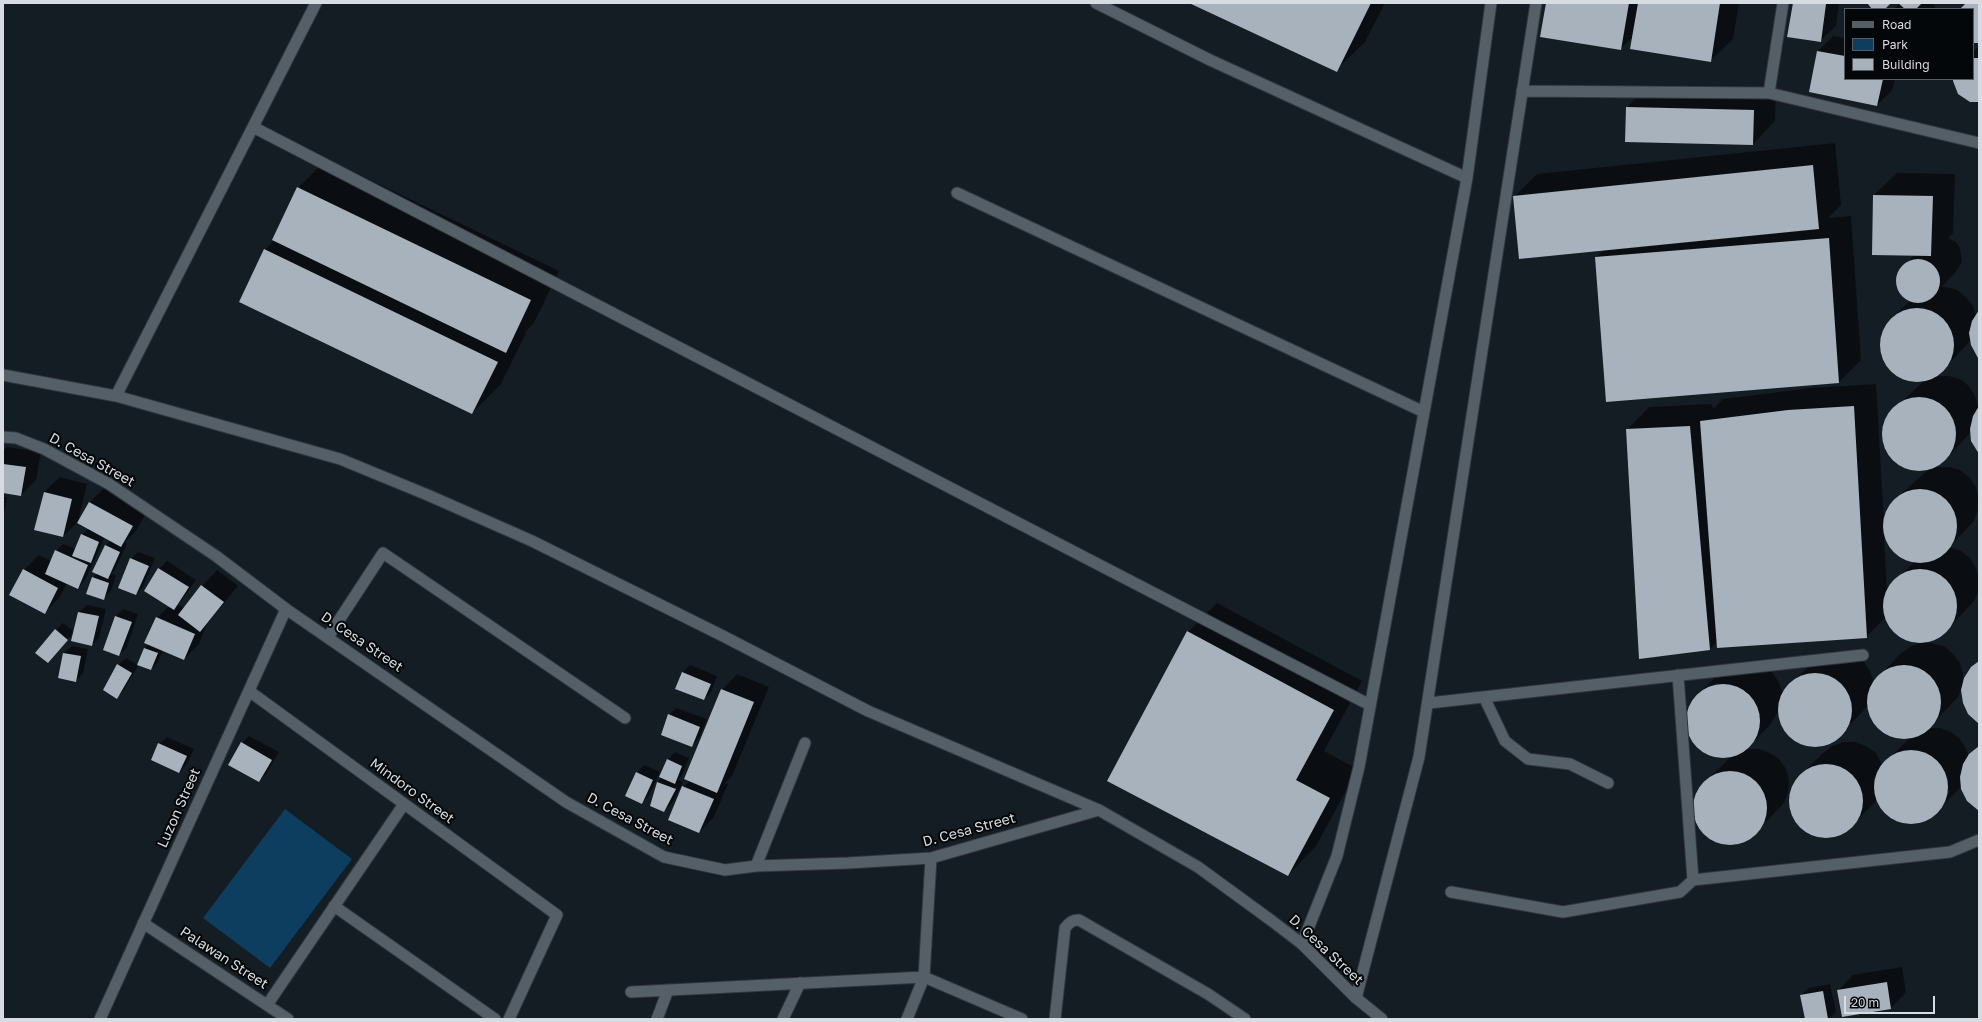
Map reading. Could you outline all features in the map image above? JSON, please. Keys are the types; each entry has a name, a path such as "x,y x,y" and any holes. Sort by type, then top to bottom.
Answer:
{"street":[{"path":"116,396 316,3"},
{"path":"1096,3 1210,60 1467,178"},
{"path":"1302,944 1337,856 1359,767 1467,178 1491,3"},
{"path":"1356,998 1420,757 1536,3"},
{"path":"1769,93 1783,3"},
{"path":"1522,91 1769,93 1979,143"},
{"path":"253,128 1370,705"},
{"path":"957,193 1424,412"},
{"path":"3,375 116,396 340,459 430,496 532,541 723,636 868,711 1099,810"},
{"name":"D. Cesa Street","path":"3,437 16,438 44,449 109,484 216,556 286,609 566,802 664,857 725,870 756,866 848,863 931,858 1099,810 1198,868 1302,944 1356,998 1382,1019"},
{"path":"328,637 383,553 625,718"},
{"name":"Luzon Street","path":"100,1019 286,609"},
{"path":"1429,703 1863,655"},
{"path":"1678,675 1692,880"},
{"name":"Mindoro Street","path":"249,691 557,915 508,1019"},
{"path":"1484,697 1505,741 1528,759 1570,764 1608,783"},
{"path":"756,866 805,743"},
{"path":"267,1005 404,804"},
{"path":"1451,892 1563,912 1680,892 1692,880 1950,852 1979,840"},
{"path":"907,1019 924,977 931,858"},
{"path":"334,906 495,1019"},
{"path":"1055,1019 1065,928 1075,920 1079,920 1201,990 1245,1019"},
{"name":"Palawan Street","path":"143,923 288,1019"},
{"path":"631,992 924,977 1022,1019"},
{"path":"783,1019 800,983"},
{"path":"657,1019 668,990"}],"green space":[{"path":"285,809 352,859 270,968 203,918"}],"building":[{"path":"1189,3 1371,3 1337,72"},
{"path":"1546,3 1629,3 1621,50 1540,37"},
{"path":"1638,3 1720,3 1711,62 1630,49"},
{"path":"1793,3 1826,4 1821,42 1787,37"},
{"path":"1867,3 1891,3 1886,8 1871,8"},
{"path":"1898,3 1922,3 1917,8 1904,8"},
{"path":"1966,3 1979,3 1979,43 1974,43 1974,8 1961,8"},
{"path":"1817,51 1844,56 1844,80 1883,80 1877,106 1809,92"},
{"path":"1974,58 1979,58 1979,102 1970,102 1958,94 1953,81 1974,80"},
{"path":"1626,107 1754,110 1753,145 1625,142"},
{"path":"1813,165 1819,229 1519,259 1513,196"},
{"path":"297,187 531,300 506,353 272,240"},
{"path":"1873,195 1933,196 1931,256 1872,255"},
{"path":"1829,238 1839,383 1606,402 1595,257"},
{"path":"264,249 498,362 472,414 239,302"},
{"path":"1914,259 1922,259 1934,265 1940,277 1940,285 1934,297 1922,303 1914,303 1902,297 1896,285 1896,277 1902,265"},
{"path":"1917,308 1931,311 1943,319 1951,331 1954,345 1951,359 1943,371 1931,379 1917,382 1903,379 1891,371 1883,359 1880,345 1883,331 1891,319 1903,311"},
{"path":"1979,310 1979,360 1971,345 1969,333 1972,321"},
{"path":"1919,397 1933,400 1945,408 1953,420 1956,434 1953,448 1945,460 1933,468 1919,471 1905,468 1893,460 1885,448 1882,434 1885,420 1893,408 1905,400"},
{"path":"1854,406 1867,638 1717,648 1700,421 1788,410"},
{"path":"1979,406 1979,454 1971,441 1970,429 1973,416"},
{"path":"1690,426 1710,650 1639,659 1626,429"},
{"path":"3,464 26,467 21,496 3,493"},
{"path":"1920,489 1934,492 1946,500 1954,512 1957,526 1954,540 1946,552 1934,560 1920,563 1906,560 1894,552 1886,540 1883,526 1886,512 1894,500 1906,492"},
{"path":"44,492 72,499 63,537 34,530"},
{"path":"89,502 133,526 121,547 77,523"},
{"path":"81,534 99,542 91,563 72,556"},
{"path":"105,545 120,552 108,579 92,572"},
{"path":"55,550 88,565 78,589 45,574"},
{"path":"130,558 149,566 136,595 118,588"},
{"path":"158,568 189,587 174,610 144,591"},
{"path":"23,569 58,588 45,614 9,595"},
{"path":"1920,569 1934,572 1946,580 1954,592 1957,606 1954,620 1946,632 1934,640 1920,643 1906,640 1894,632 1886,620 1883,606 1886,592 1894,580 1906,572"},
{"path":"92,577 109,583 104,600 86,594"},
{"path":"201,585 224,602 200,632 178,615"},
{"path":"78,612 99,616 92,646 71,641"},
{"path":"115,616 132,622 119,656 103,650"},
{"path":"156,617 195,634 184,660 144,643"},
{"path":"55,629 68,640 48,663 35,653"},
{"path":"1187,631 1334,710 1296,780 1330,798 1288,876 1107,781"},
{"path":"144,648 158,653 151,670 137,665"},
{"path":"63,653 81,656 76,682 58,678"},
{"path":"1979,661 1979,724 1968,714 1963,703 1961,690 1964,678 1971,667"},
{"path":"117,664 132,673 117,699 103,690"},
{"path":"1904,665 1918,668 1930,676 1938,688 1941,702 1938,716 1930,728 1918,736 1904,739 1890,736 1878,728 1870,716 1867,702 1870,688 1878,676 1890,668"},
{"path":"682,672 711,684 704,700 675,689"},
{"path":"1815,673 1829,676 1841,684 1849,696 1852,710 1849,724 1841,736 1829,744 1815,747 1801,744 1789,736 1781,724 1778,710 1781,696 1789,684 1801,676"},
{"path":"1723,684 1737,687 1749,695 1757,707 1760,721 1757,735 1749,747 1737,755 1723,758 1709,755 1697,747 1689,735 1686,721 1689,707 1697,695 1709,687"},
{"path":"721,689 754,702 717,793 684,779"},
{"path":"668,714 700,727 692,747 661,735"},
{"path":"241,742 272,760 259,782 228,765"},
{"path":"158,743 187,756 179,773 151,760"},
{"path":"1979,746 1979,811 1967,801 1961,789 1960,777 1963,764 1969,754"},
{"path":"1911,750 1925,753 1937,761 1945,773 1948,787 1945,801 1937,813 1925,821 1911,824 1897,821 1885,813 1877,801 1874,787 1877,773 1885,761 1897,753"},
{"path":"667,759 682,766 675,784 659,777"},
{"path":"1826,764 1840,767 1852,775 1860,787 1863,801 1860,815 1852,827 1840,835 1826,838 1812,835 1800,827 1792,815 1789,801 1792,787 1800,775 1812,767"},
{"path":"1730,771 1744,774 1756,782 1764,794 1767,808 1764,822 1756,834 1744,842 1730,845 1716,842 1704,834 1696,822 1693,808 1696,794 1704,782 1716,774"},
{"path":"636,772 653,780 642,804 625,796"},
{"path":"657,782 676,789 664,812 650,806"},
{"path":"682,786 714,799 699,833 668,820"},
{"path":"1887,982 1891,1009 1842,1017 1837,990"},
{"path":"1823,991 1828,1019 1805,1019 1800,995"}]}
